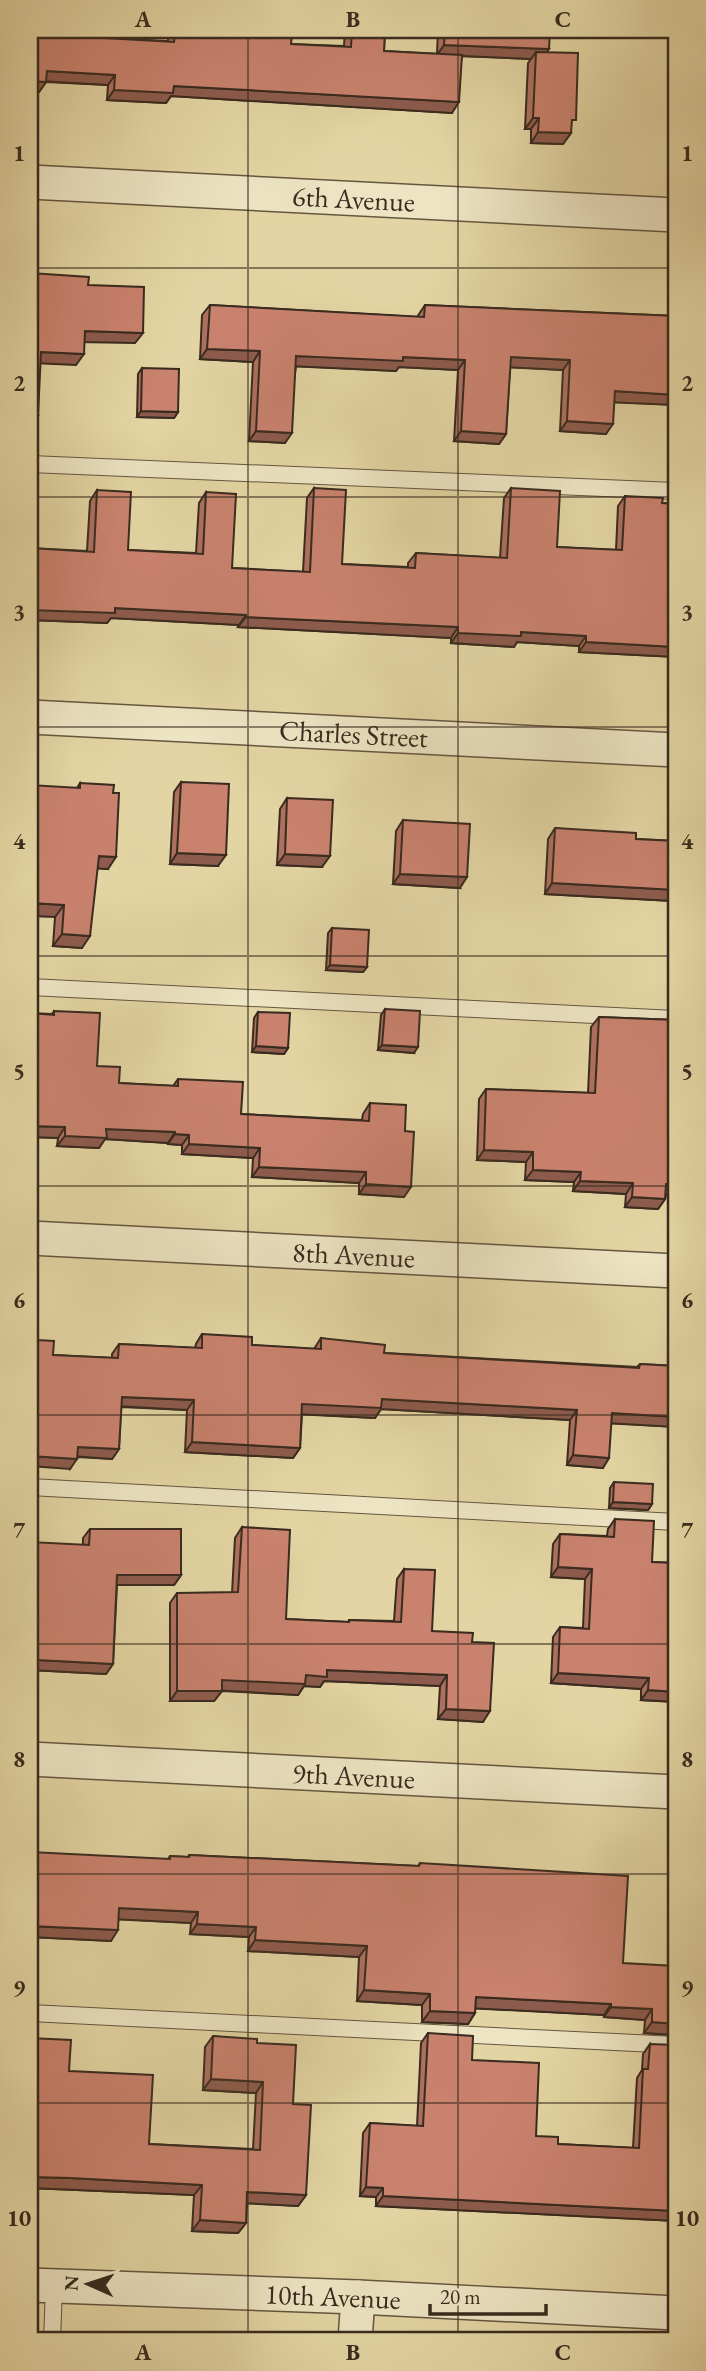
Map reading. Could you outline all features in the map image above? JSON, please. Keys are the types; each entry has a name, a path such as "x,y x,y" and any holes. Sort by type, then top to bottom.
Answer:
{"street":[{"name":"6th Avenue","path":"30,182 676,215"},
{"name":"Charles Street","path":"30,717 676,750"},
{"name":"8th Avenue","path":"30,1238 676,1271"},
{"name":"9th Avenue","path":"30,1759 676,1792"},
{"name":"10th Avenue","path":"42,2286 358,2297 676,2313"},
{"path":"355,2341 358,2297"}],"lane":[{"path":"30,464 676,491"},
{"path":"30,987 676,1019"},
{"path":"30,1487 676,1522"},
{"path":"30,2013 676,2045"},
{"path":"42,2286 52,2341"}],"building":[{"path":"30,30 106,30 105,38 174,42 175,30 292,30 291,44 351,47 352,30 385,30 384,51 462,55 459,102 174,86 173,93 114,90 115,75 47,71 46,82 30,81"},
{"path":"445,30 550,30 549,49 444,45"},
{"path":"536,52 578,53 576,120 572,120 571,133 538,132 539,118 533,118"},
{"path":"30,273 89,277 88,285 144,287 143,333 85,331 84,354 41,352 38,416 30,416"},
{"path":"210,305 424,317 425,305 676,316 676,395 615,391 613,424 567,421 570,360 511,357 506,434 461,431 465,360 403,357 403,361 296,356 292,433 256,431 260,351 207,349"},
{"path":"142,368 179,369 178,412 141,411"},
{"path":"314,488 346,490 342,564 415,568 416,553 507,558 511,488 560,491 557,547 622,550 625,496 663,498 662,503 676,504 676,647 586,642 586,636 521,632 521,636 458,633 458,627 115,608 115,613 30,610 30,548 94,552 97,490 131,492 128,550 203,554 206,492 236,494 232,568 310,572"},
{"path":"181,782 229,784 226,855 177,853"},
{"path":"80,783 114,785 113,793 119,793 116,857 99,856 90,936 62,934 64,905 30,903 30,785 80,788"},
{"path":"287,798 333,800 330,856 285,854"},
{"path":"403,820 470,824 467,877 400,874"},
{"path":"555,828 636,833 636,839 676,841 676,890 552,883"},
{"path":"332,928 369,930 367,967 330,965"},
{"path":"385,1009 420,1011 418,1047 382,1045"},
{"path":"54,1011 100,1013 97,1066 120,1067 119,1083 178,1086 178,1079 243,1082 241,1114 369,1121 370,1103 406,1105 405,1131 414,1132 411,1187 366,1184 366,1172 259,1167 260,1148 189,1144 189,1135 175,1132 106,1129 107,1138 65,1136 65,1127 30,1126 30,1013 54,1015"},
{"path":"258,1012 290,1013 288,1048 256,1046"},
{"path":"599,1017 676,1020 676,1185 666,1184 665,1199 632,1197 633,1183 580,1181 581,1172 533,1170 533,1152 484,1150 486,1089 595,1093"},
{"path":"202,1334 252,1337 252,1345 321,1349 321,1338 385,1345 384,1353 639,1368 640,1364 676,1366 676,1417 612,1413 609,1458 573,1455 577,1410 382,1399 381,1408 302,1404 300,1448 192,1442 194,1400 122,1397 119,1449 78,1447 77,1459 30,1456 30,1336 37,1337 37,1340 54,1341 53,1355 118,1358 119,1344 202,1348"},
{"path":"614,1482 653,1484 652,1504 613,1502"},
{"path":"615,1519 654,1521 652,1562 676,1563 676,1692 648,1690 649,1678 558,1673 560,1627 589,1629 592,1569 558,1567 560,1534 614,1537"},
{"path":"242,1527 290,1530 286,1619 401,1622 404,1569 435,1570 432,1631 473,1633 472,1642 494,1643 490,1711 446,1709 447,1675 327,1670 327,1677 306,1675 305,1684 222,1680 222,1691 177,1691 177,1593 238,1592"},
{"path":"90,1529 181,1529 181,1575 117,1575 113,1664 37,1660 38,1656 30,1655 30,1542 89,1545"},
{"path":"30,1852 170,1859 170,1856 189,1855 419,1866 420,1863 628,1876 623,1963 676,1966 676,2024 652,2022 652,2009 611,2007 611,2004 476,1997 475,2013 430,2011 430,1994 364,1990 367,1946 255,1940 256,1927 197,1924 198,1912 119,1908 118,1930 30,1926"},
{"path":"428,2033 473,2036 472,2060 539,2063 536,2136 558,2137 558,2144 639,2148 643,2069 648,2069 650,2044 676,2045 676,2211 383,2196 383,2188 366,2187 370,2123 423,2126"},
{"path":"213,2036 257,2039 257,2043 296,2045 293,2104 311,2105 306,2195 247,2192 246,2223 200,2220 202,2185 30,2177 30,2038 71,2040 69,2071 153,2075 149,2144 260,2150 263,2082 211,2079"}]}
